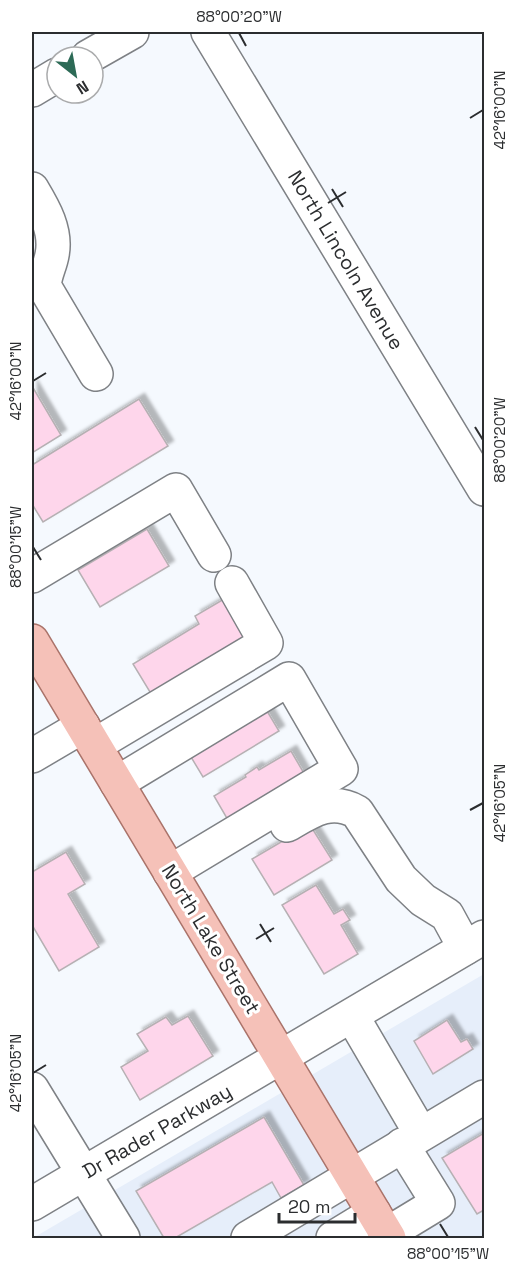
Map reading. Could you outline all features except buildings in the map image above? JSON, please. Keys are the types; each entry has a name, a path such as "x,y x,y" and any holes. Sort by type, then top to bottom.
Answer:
{"main road":[{"name":"North Lake Street","path":"32,641 383,1228"}],"street":[{"path":"105,47 132,32"},
{"name":"North Lincoln Avenue","path":"208,32 484,489"},
{"path":"32,90 45,82"},
{"path":"32,189 54,234 52,256 45,271 44,286 96,374"},
{"path":"32,576 176,490 214,555"},
{"path":"32,756 89,736 266,643 231,582"},
{"path":"117,783 289,679 341,769 175,880"},
{"path":"175,880 328,804 347,806 357,812 401,879 423,900 447,915 475,942"},
{"name":"Dr Rader Parkway","path":"32,1204 475,942"},
{"path":"333,1239 383,1228 438,1203 412,1139 352,1016"},
{"path":"32,1089 123,1239"},
{"path":"248,1239 484,1096"}],"shaded area":[{"path":"484,974 484,1238 33,1238"}]}
